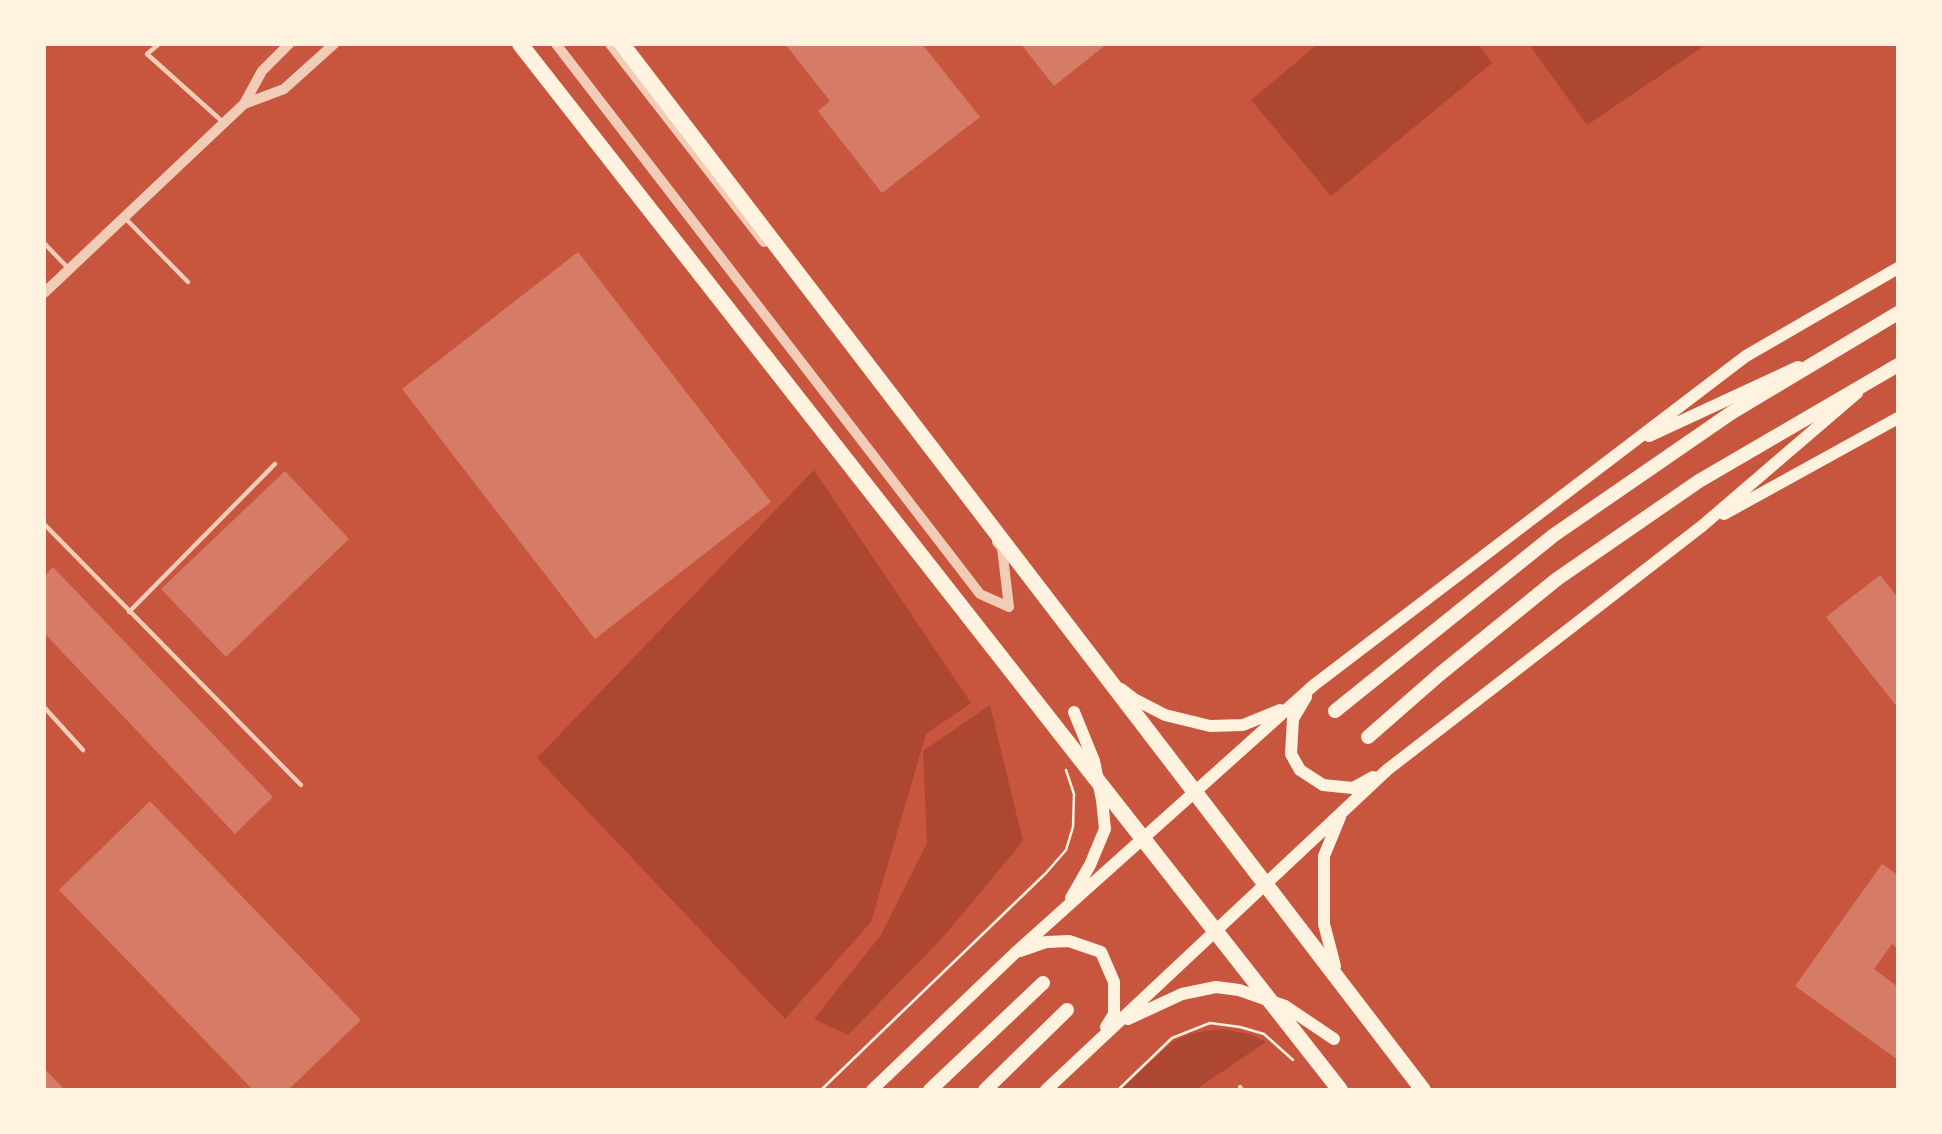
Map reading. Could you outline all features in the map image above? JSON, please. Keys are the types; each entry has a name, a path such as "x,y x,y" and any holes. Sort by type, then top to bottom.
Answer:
{"highway":[{"path":"520,44 1340,1090"},
{"path":"622,44 1423,1090"},
{"path":"1335,711 1554,536 1731,413 1898,313"},
{"path":"1367,737 1557,579 1699,481 1898,365"},
{"path":"930,1090 1043,983"},
{"path":"985,1090 1068,1010"}],"main road":[{"path":"872,1090 1064,908 1314,685 1746,356 1898,268"},
{"path":"1627,447 1852,341"},
{"path":"1046,1090 1387,770 1702,526 1876,378"},
{"path":"1702,526 1898,418"},
{"path":"1093,665 1134,699 1165,715 1210,726 1243,725 1290,706"},
{"path":"1314,685 1293,719 1291,754 1300,770 1323,785 1353,788 1387,770"},
{"path":"1064,908 1090,865 1105,829 1094,761 1074,712"},
{"path":"1335,966 1324,924 1324,856 1341,812"},
{"path":"1014,954 1046,942 1069,940 1101,952 1114,982 1114,1014 1097,1042"},
{"path":"1115,1025 1182,994 1216,987 1239,990 1285,1006 1334,1038"}],"street":[{"path":"44,293 244,104 262,71 289,44"},
{"path":"244,104 284,89 334,44"},
{"path":"556,44 979,594 1009,607 1002,548 610,44"}],"lane":[{"path":"159,44 147,54 224,123"},
{"path":"123,217 188,282"},
{"path":"44,243 69,269"},
{"path":"129,612 275,464"},
{"path":"44,524 301,785"},
{"path":"44,707 83,750"}],"path":[{"path":"821,1090 1046,873 1066,850 1073,827 1074,794 1066,770"},
{"path":"1118,1090 1172,1038 1210,1023 1264,1034 1293,1060"}],"shaded area":[{"path":"1318,44 1478,44 1492,63 1331,196 1251,100"},
{"path":"1529,44 1707,44 1587,125"},
{"path":"814,470 971,703 926,734 871,922 785,1019 537,758"},
{"path":"990,705 1023,841 945,935 848,1035 814,1019 881,935 927,843 923,751"},
{"path":"1220,1029 1250,1034 1266,1042 1195,1090 1119,1090 1172,1042 1193,1033"}],"building":[{"path":"785,44 922,44 980,117 882,193 818,111 830,101"},
{"path":"1021,44 1107,44 1054,86"},
{"path":"578,252 771,502 595,639 402,389"},
{"path":"285,471 349,539 226,657 161,589"},
{"path":"53,567 273,797 235,834 44,633 44,576"},
{"path":"1880,575 1898,598 1898,708 1826,617"},
{"path":"150,801 361,1020 288,1090 253,1090 59,890"},
{"path":"1882,864 1898,875 1898,949 1892,944 1874,969 1898,987 1898,1060 1795,986"},
{"path":"44,1068 65,1090 44,1090"}]}
